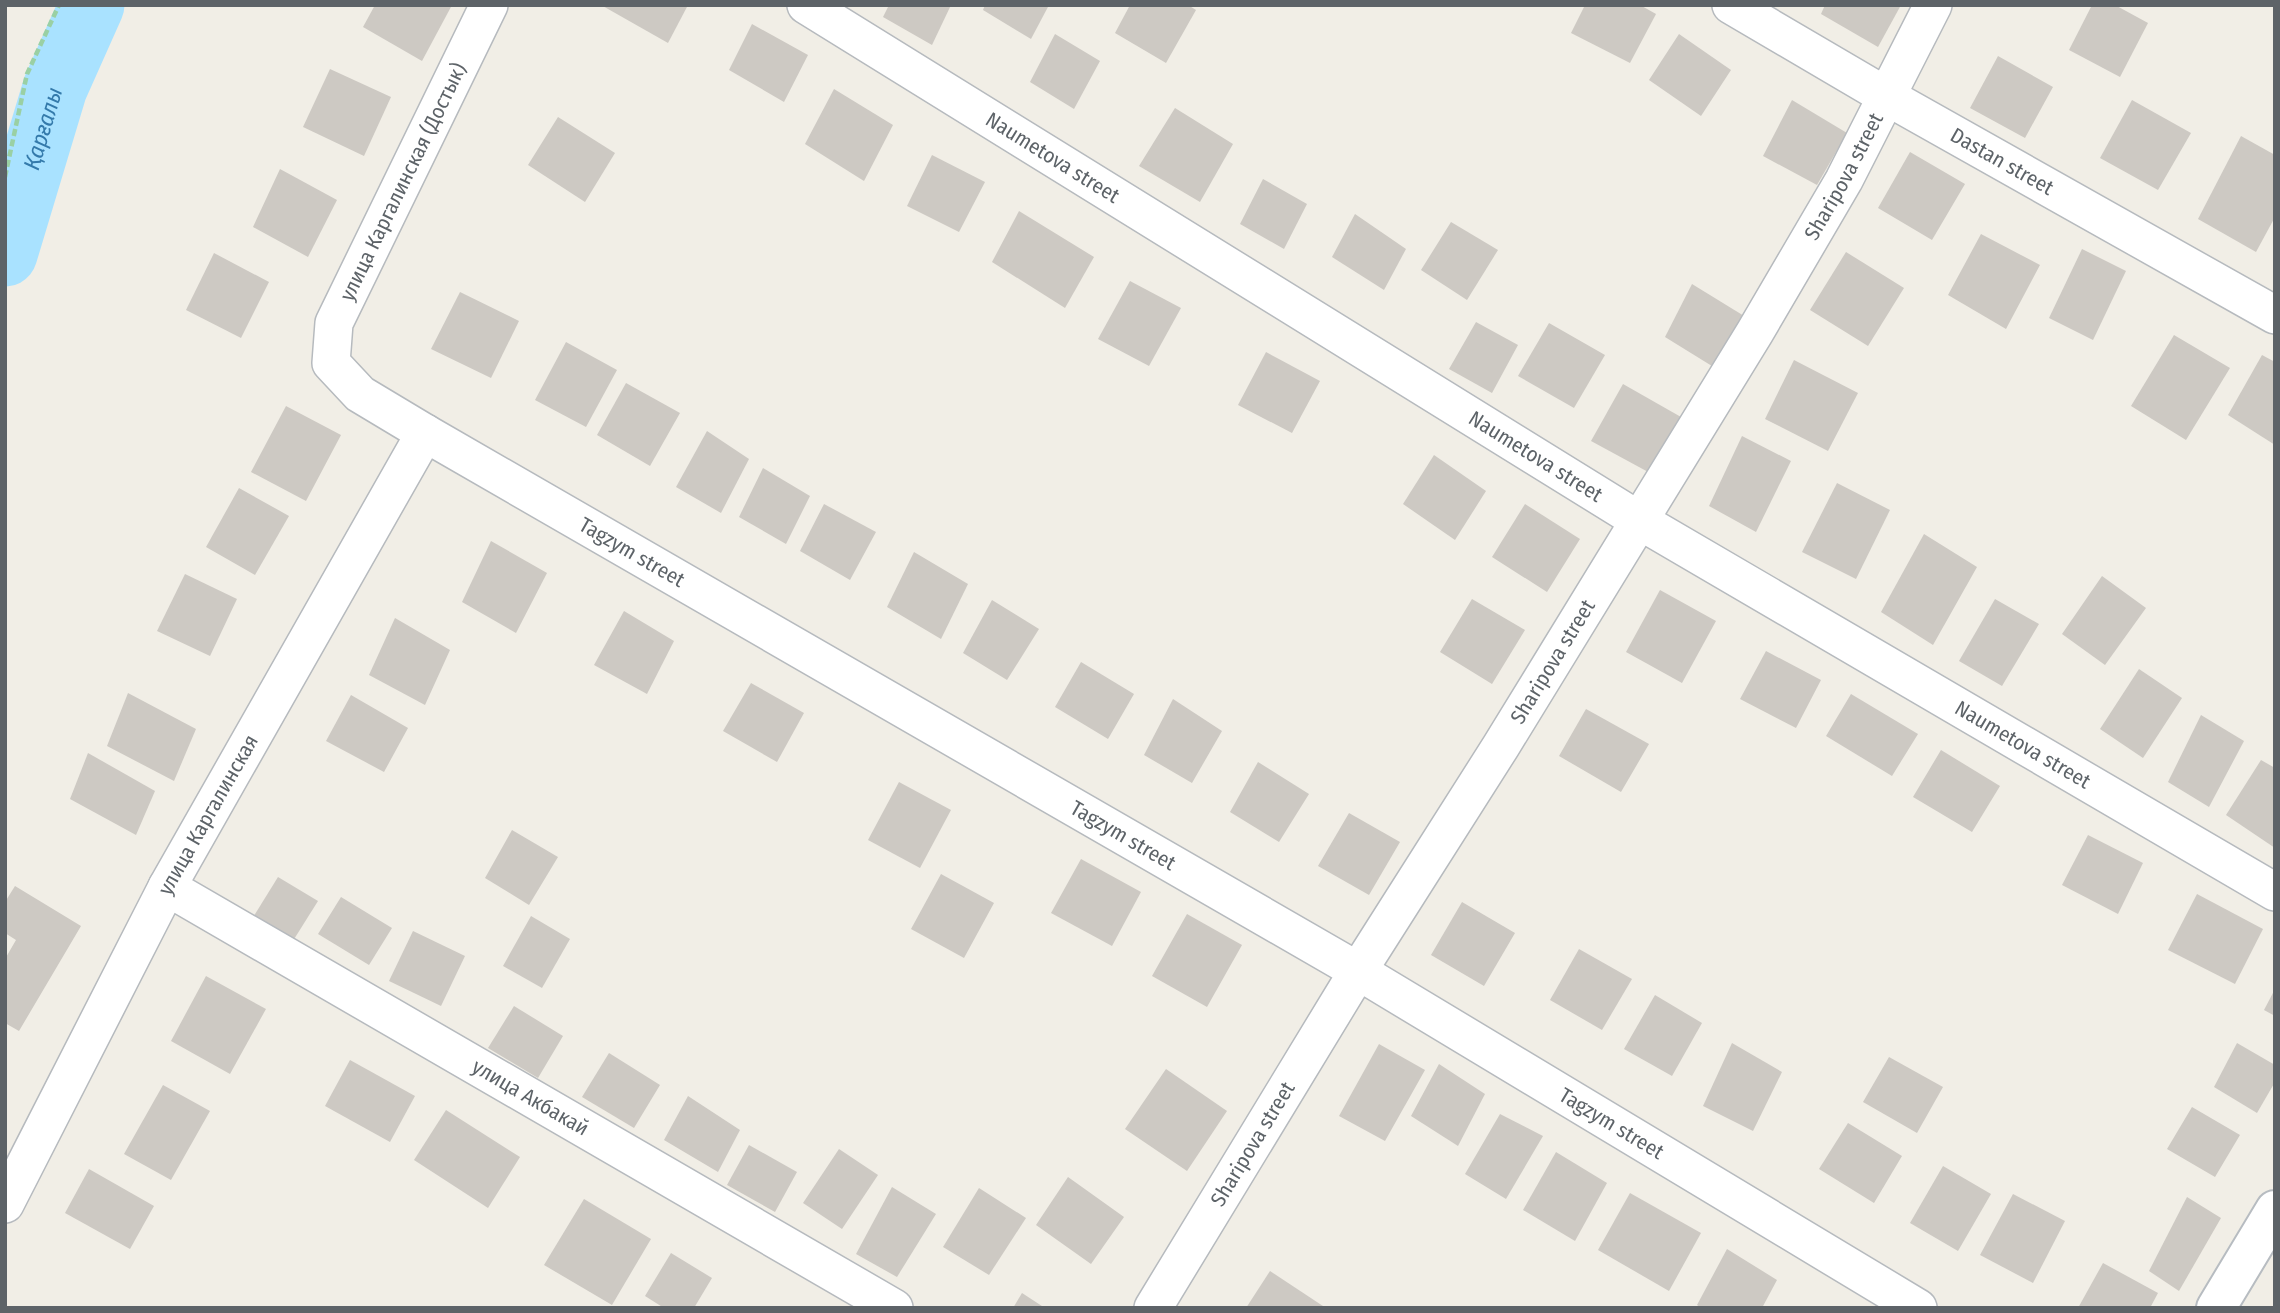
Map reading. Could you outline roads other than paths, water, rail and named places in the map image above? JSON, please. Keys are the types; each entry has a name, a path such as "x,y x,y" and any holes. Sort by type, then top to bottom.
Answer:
{"main road":[{"path":"2216,1308 2275,1210"}],"street":[{"name":"улица Каргалинская (Достык)","path":"331,363 334,323 489,5"},
{"name":"Naumetova street","path":"806,5 1640,521 2275,892"},
{"name":"Dastan street","path":"1731,5 1886,96 2275,315"},
{"name":"Sharipova street","path":"1153,1308 1358,971 1501,746 1755,332 1844,180 1933,5"},
{"name":"Tagzym street","path":"331,363 360,394 425,433 1358,971 1918,1308"},
{"name":"улица Каргалинская","path":"5,1204 167,887 425,433"},
{"name":"улица Акбакай","path":"167,887 894,1308"}],"waterway":[{"name":"Қарғалы","path":"5,254 55,88 92,5"}]}
